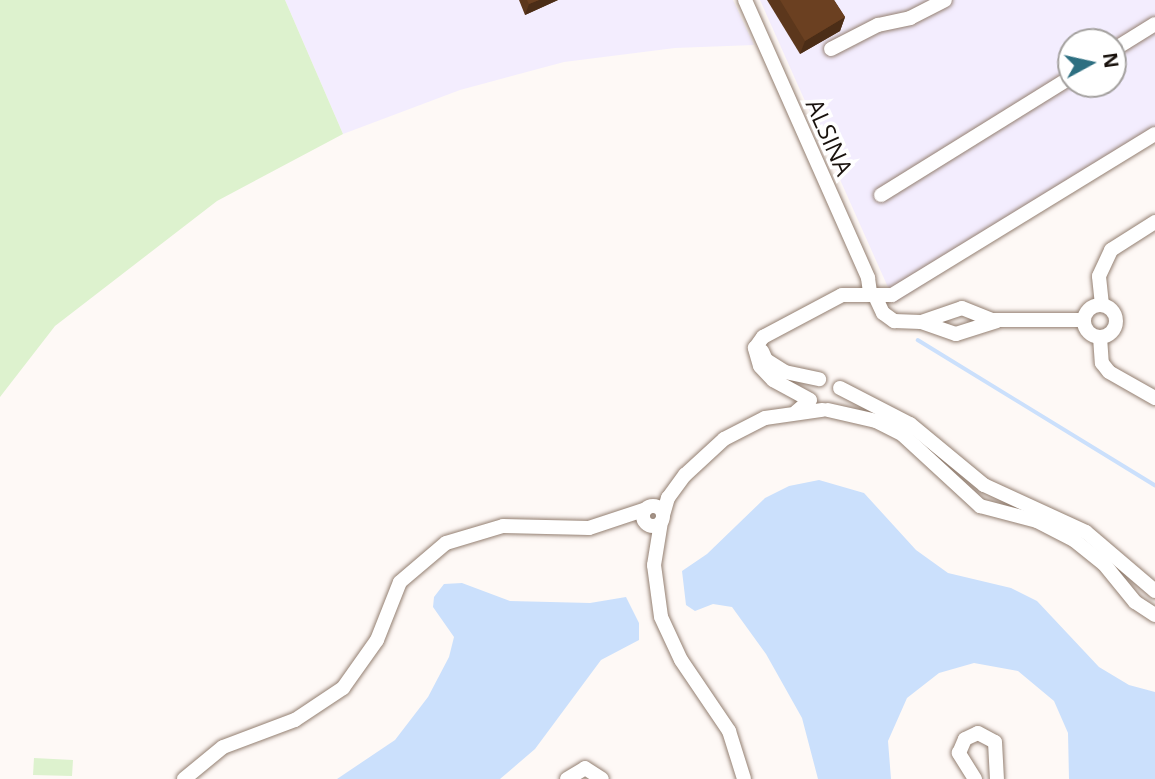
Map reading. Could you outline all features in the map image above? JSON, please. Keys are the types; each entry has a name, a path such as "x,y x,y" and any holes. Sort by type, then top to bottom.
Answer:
{"street":[{"name":"ALSINA","path":"745,0 868,278 872,295"},
{"path":"831,50 878,25 910,19 944,0"},
{"path":"1127,41 1155,24"},
{"path":"881,195 1057,86"},
{"path":"825,410 773,380 756,359 757,343 827,300 855,292 892,295 1155,134"},
{"path":"1102,305 1099,276 1111,250 1155,222"},
{"path":"872,295 887,317 921,322 962,335 1002,321 1084,320"},
{"path":"1102,305 1111,309 1115,324 1110,334 1100,337 1090,334 1084,320 1091,307 1102,305"},
{"path":"921,322 962,308 1002,321"},
{"path":"783,327 764,343 766,360 808,380 834,380 840,388 910,424 969,474 1007,498 1086,532 1155,590"},
{"path":"1100,337 1102,363 1109,372 1155,398"},
{"path":"796,412 810,400 812,385 819,379"},
{"path":"825,410 839,402 840,388"},
{"path":"744,779 729,731 665,629 655,586 656,544 653,517 698,460 724,439 751,423 796,412 825,410 876,421 903,435 970,501 1002,514 1037,521 1074,540 1104,564 1127,593 1155,615"},
{"path":"955,486 969,474"},
{"path":"1002,514 1007,498"},
{"path":"184,779 223,747 295,720 343,688 377,640 400,582 446,543 486,528 573,530 627,518 653,517"},
{"path":"1127,593 1139,579"},
{"path":"975,779 959,753 965,739 978,733 995,742 997,779"},
{"path":"568,779 585,768 602,779"}],"shaded area":[{"path":"285,0 733,0 754,45 675,48 564,62 460,90 343,134"},
{"path":"760,0 1155,0 1155,137 895,303"}],"green space":[{"path":"0,0 285,0 343,134 217,201 55,326 0,397"},
{"path":"34,758 73,760 72,776 33,775"}],"water":[{"path":"819,480 864,493 916,550 948,573 1011,588 1037,601 1099,667 1129,685 1155,692 1155,779 1069,779 1068,733 1054,701 1018,671 974,663 939,673 907,698 888,741 891,779 818,779 802,718 766,654 732,607 713,604 695,611 686,605 682,571 707,554 765,498 789,486"},
{"path":"462,583 510,601 590,603 626,597 639,623 639,640 601,660 535,749 500,779 337,779 395,740 428,697 449,657 454,637 433,607 434,597 444,584"}],"building":[{"path":"780,0 834,0 845,17 805,41"}],"waterway":[{"path":"918,340 1155,485"}]}
